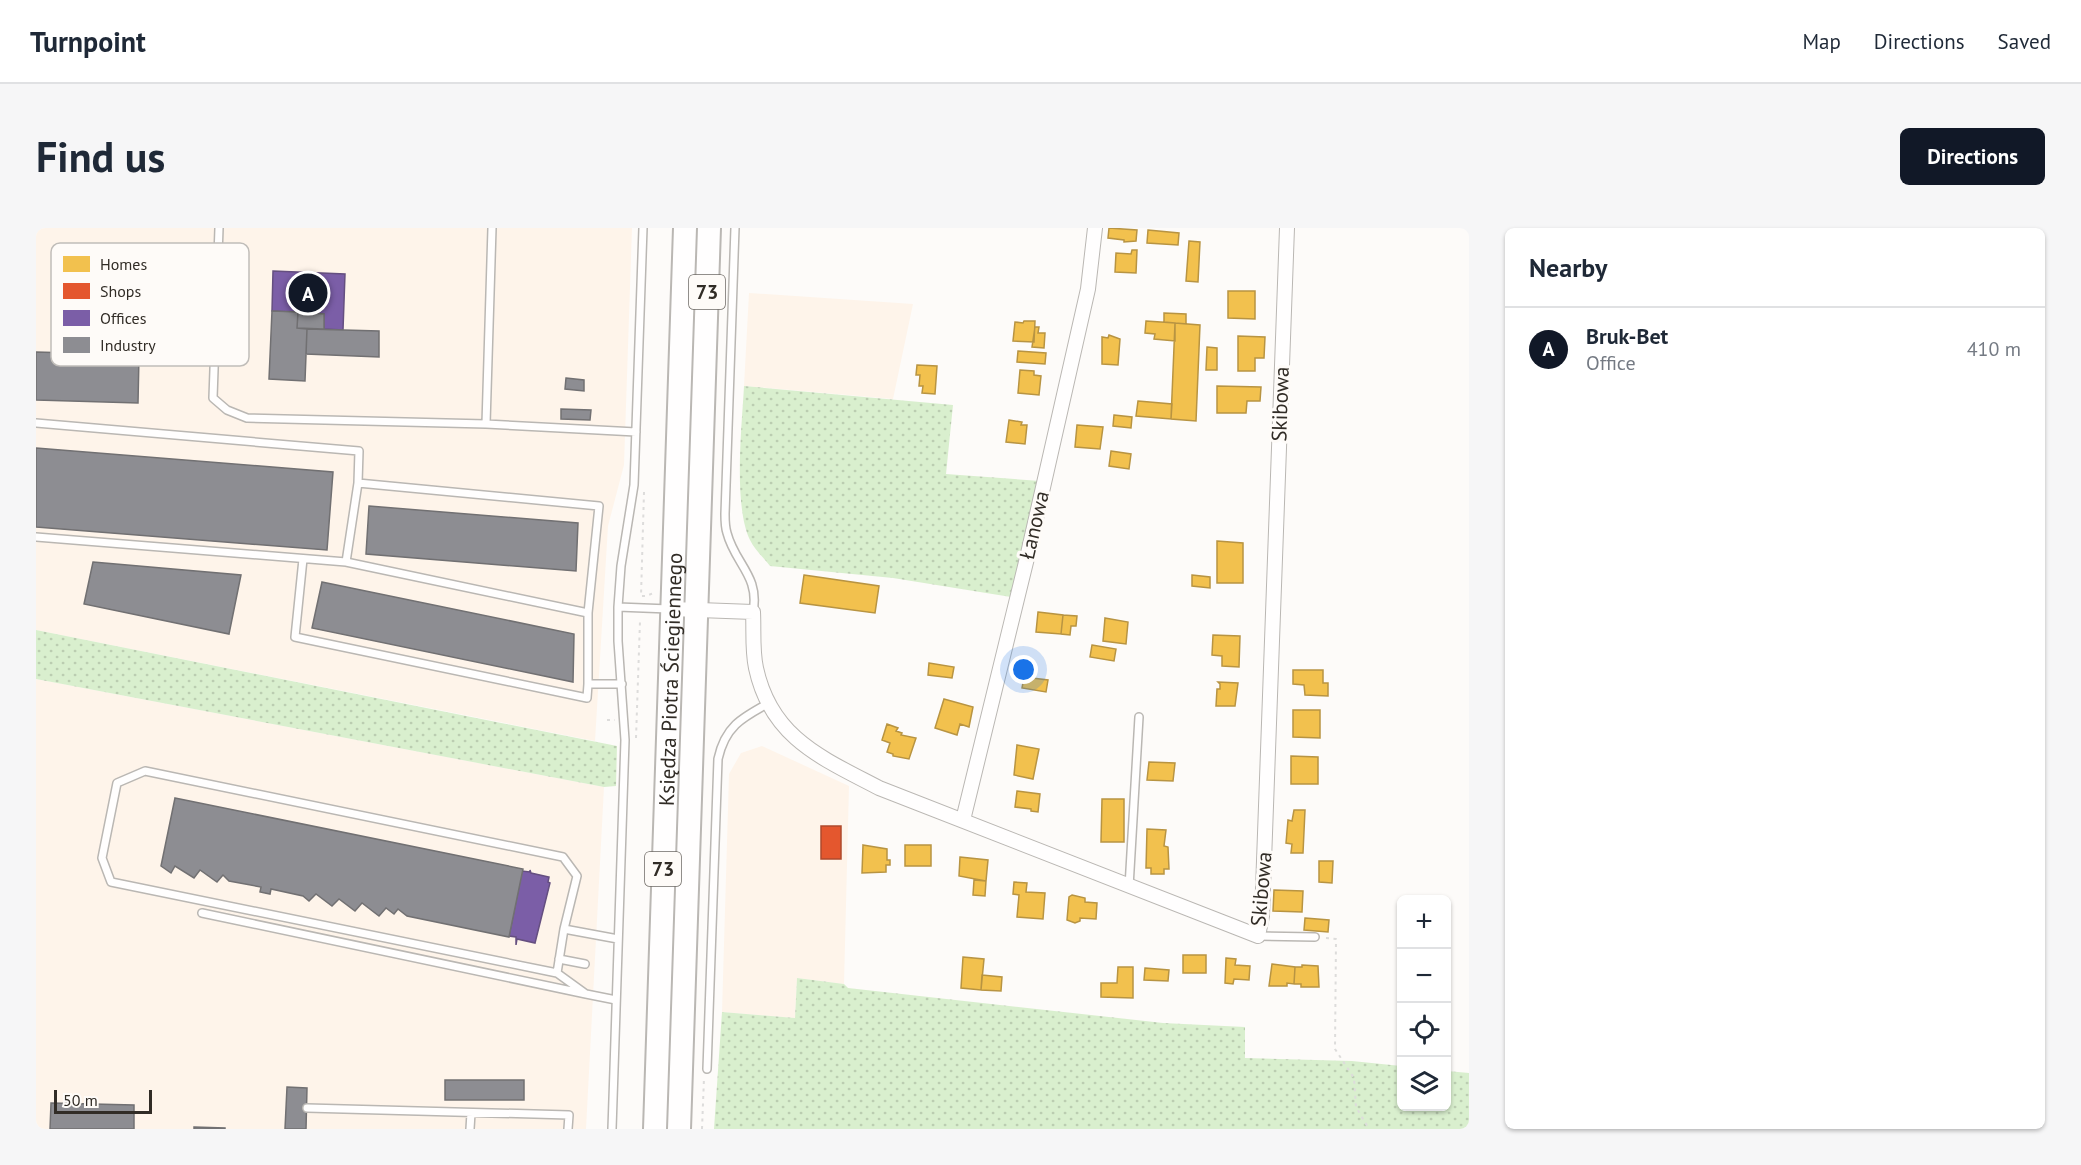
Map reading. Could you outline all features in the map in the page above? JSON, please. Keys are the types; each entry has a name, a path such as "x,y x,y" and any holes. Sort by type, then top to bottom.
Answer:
{"main road":[{"name":"Księdza Piotra Ściegiennego","path":"654,1129 685,228"},
{"name":"Księdza Piotra Ściegiennego","path":"679,1129 709,228"}],"street":[{"name":"Łanowa","path":"963,820 1027,558 1085,301 1095,228"},
{"name":"Skibowa","path":"753,612 756,666 763,693 793,736 819,757 879,788 1258,936 1262,916 1287,228"},
{"path":"672,609 753,612"}],"lane":[{"path":"218,243 219,228"},
{"path":"486,424 492,228"},
{"path":"612,1129 625,740 618,607 621,566 634,485 643,228"},
{"path":"735,228 725,514 726,532 732,548 752,581 755,601 753,612"},
{"path":"214,366 213,398 227,410 248,418 486,424 636,432"},
{"path":"36,423 359,451 358,483 346,562"},
{"path":"303,559 295,637 587,698 588,613 599,506 358,483"},
{"path":"36,537 346,562 588,613"},
{"path":"618,607 672,609"},
{"path":"588,684 622,684"},
{"path":"707,1069 718,759 722,742 730,729 739,720 769,703"},
{"path":"1129,886 1139,717"},
{"path":"557,972 564,929 577,876 563,857 145,771 117,783 102,858 111,882 557,972 586,994"},
{"path":"202,913 616,1000"},
{"path":"564,929 618,939"},
{"path":"1258,936 1314,937"},
{"path":"559,959 585,964"},
{"path":"308,1108 568,1115 568,1129"},
{"path":"470,1129 471,1113"}],"path":[{"path":"1314,937 1336,939 1335,1049 1354,1078 1356,1107 1370,1129"},
{"path":"702,1129 704,1080 707,1069"}],"shaded area":[{"path":"36,228 632,228 624,465 608,526 595,741 36,630"},
{"path":"749,293 913,304 893,399 744,386"},
{"path":"36,679 604,787 586,1129 36,1129"},
{"path":"762,746 849,786 844,984 797,978 795,1018 722,1012 729,774 741,753"}],"green space":[{"path":"744,386 953,405 946,474 1040,481 1011,597 893,578 770,566 750,540 742,507 740,464"},
{"path":"36,630 617,746 616,786 604,787 36,679"},
{"path":"797,978 844,984 848,988 1163,1023 1245,1027 1245,1058 1352,1061 1397,1066 1397,1111 1451,1111 1451,1071 1469,1073 1469,1129 714,1129 722,1012 795,1018"}],"building: Homes":[{"path":"1109,228 1137,230 1136,241 1124,242 1124,240 1108,238"},
{"path":"1148,230 1179,233 1178,245 1147,243"},
{"path":"1189,241 1200,242 1198,282 1186,281"},
{"path":"1132,250 1137,250 1136,273 1115,272 1116,253 1131,254"},
{"path":"1228,291 1255,291 1255,319 1228,318"},
{"path":"1164,313 1186,314 1186,324 1164,322"},
{"path":"1024,321 1035,321 1034,342 1013,341 1015,322 1023,323"},
{"path":"1146,321 1175,323 1175,341 1154,339 1155,334 1145,333"},
{"path":"1175,323 1200,325 1196,421 1171,419"},
{"path":"1035,327 1039,327 1038,333 1045,333 1044,348 1032,347"},
{"path":"1109,335 1120,339 1118,365 1102,364 1102,337 1108,338"},
{"path":"1238,336 1265,337 1264,358 1255,358 1255,371 1238,371"},
{"path":"1207,347 1217,348 1217,370 1206,370"},
{"path":"1018,351 1046,353 1045,364 1017,362"},
{"path":"917,365 937,366 935,394 922,393 923,386 919,386 920,375 916,375"},
{"path":"1020,370 1034,371 1034,375 1041,376 1039,395 1018,393"},
{"path":"1217,386 1261,387 1260,401 1247,401 1246,413 1217,413"},
{"path":"1138,401 1172,404 1171,419 1136,416"},
{"path":"1114,415 1132,417 1131,428 1113,426"},
{"path":"1009,420 1027,425 1025,444 1006,442"},
{"path":"1077,425 1103,427 1100,449 1075,447"},
{"path":"1111,451 1131,454 1129,469 1109,466"},
{"path":"1217,541 1243,543 1243,583 1217,583"},
{"path":"804,575 879,586 875,613 800,603"},
{"path":"1192,575 1210,577 1210,588 1192,586"},
{"path":"1038,612 1063,615 1061,634 1036,632"},
{"path":"1063,615 1077,616 1076,626 1071,626 1070,635 1061,634"},
{"path":"1105,618 1128,622 1126,644 1103,641"},
{"path":"1213,635 1240,636 1239,667 1222,666 1222,656 1212,655"},
{"path":"1092,645 1116,649 1114,661 1090,657"},
{"path":"929,663 954,667 952,678 928,675"},
{"path":"1293,670 1323,670 1323,683 1328,683 1328,696 1305,695 1304,685 1293,684"},
{"path":"1024,677 1048,680 1046,692 1022,688"},
{"path":"1218,682 1238,683 1235,706 1216,706 1217,689 1220,689"},
{"path":"944,699 973,707 969,727 960,724 957,735 935,728"},
{"path":"1293,710 1320,710 1320,738 1293,737"},
{"path":"887,724 898,728 896,731 902,733 901,735 916,738 909,759 893,756 887,752 890,743 882,740"},
{"path":"1017,745 1039,749 1033,779 1014,775"},
{"path":"1291,756 1318,757 1318,784 1291,784"},
{"path":"1149,762 1175,763 1173,781 1147,780"},
{"path":"1017,791 1040,794 1038,812 1015,807"},
{"path":"1102,799 1124,799 1124,842 1101,842"},
{"path":"1294,810 1305,810 1303,853 1291,853 1292,844 1286,843 1288,820 1292,821"},
{"path":"1147,829 1166,830 1164,846 1168,847 1169,869 1164,869 1164,874 1151,874 1151,868 1146,868"},
{"path":"863,845 887,849 887,860 890,860 890,865 886,865 886,872 862,873"},
{"path":"905,845 931,845 931,866 905,866"},
{"path":"960,857 988,860 986,881 959,876"},
{"path":"1319,861 1333,861 1332,883 1319,882"},
{"path":"974,880 986,881 985,896 973,895"},
{"path":"1014,882 1027,883 1026,892 1045,893 1043,919 1017,917 1019,895 1013,894"},
{"path":"1274,890 1303,891 1302,912 1273,911"},
{"path":"1072,895 1085,898 1085,902 1097,903 1096,919 1080,918 1080,921 1075,923 1067,920 1069,897"},
{"path":"1305,918 1329,920 1328,932 1304,930"},
{"path":"1183,955 1206,955 1206,973 1183,973"},
{"path":"963,957 984,959 981,990 961,988"},
{"path":"1226,958 1236,959 1235,965 1250,966 1249,980 1234,979 1233,984 1225,983"},
{"path":"1272,964 1295,967 1294,984 1269,986"},
{"path":"1302,965 1318,966 1319,987 1301,987 1301,984 1294,984 1295,967 1302,967"},
{"path":"1118,967 1133,967 1133,998 1101,997 1101,983 1117,983"},
{"path":"1145,968 1169,970 1168,981 1144,980"},
{"path":"982,975 1002,977 1001,991 981,990"}],"building: Shops":[{"path":"821,826 841,826 841,859 821,859"}],"building: Offices":[{"path":"273,271 345,274 343,330 324,329 324,314 272,311"},
{"path":"530,870 531,873 549,877 548,882 550,883 535,943 517,939 516,945 516,937 509,936 522,871 530,872"}],"building: Industry":[{"path":"272,311 298,312 297,328 307,329 305,381 269,379"},
{"path":"298,312 324,314 324,329 297,328"},
{"path":"307,329 379,331 379,357 306,354"},
{"path":"36,352 51,352 51,366 139,366 138,403 36,400"},
{"path":"566,378 584,380 584,391 565,389"},
{"path":"561,409 591,410 590,420 561,419"},
{"path":"36,448 333,472 327,550 36,527"},
{"path":"369,506 578,523 576,571 366,554"},
{"path":"93,562 241,575 229,634 84,604"},
{"path":"322,582 574,634 573,682 312,628"},
{"path":"175,798 523,869 509,937 407,916 398,909 394,914 386,908 379,916 362,903 355,911 339,899 332,906 316,894 309,901 303,896 271,889 270,894 260,892 261,887 229,881 223,875 217,882 200,870 194,878 175,866 171,873 161,866"},
{"path":"445,1080 524,1080 524,1100 445,1100"},
{"path":"287,1087 307,1088 306,1129 285,1129"},
{"path":"51,1103 134,1105 134,1129 50,1129"},
{"path":"194,1127 225,1128 225,1129 194,1129"}],"place":[{"name":"Bruk-Bet","path":"308,293"}]}
